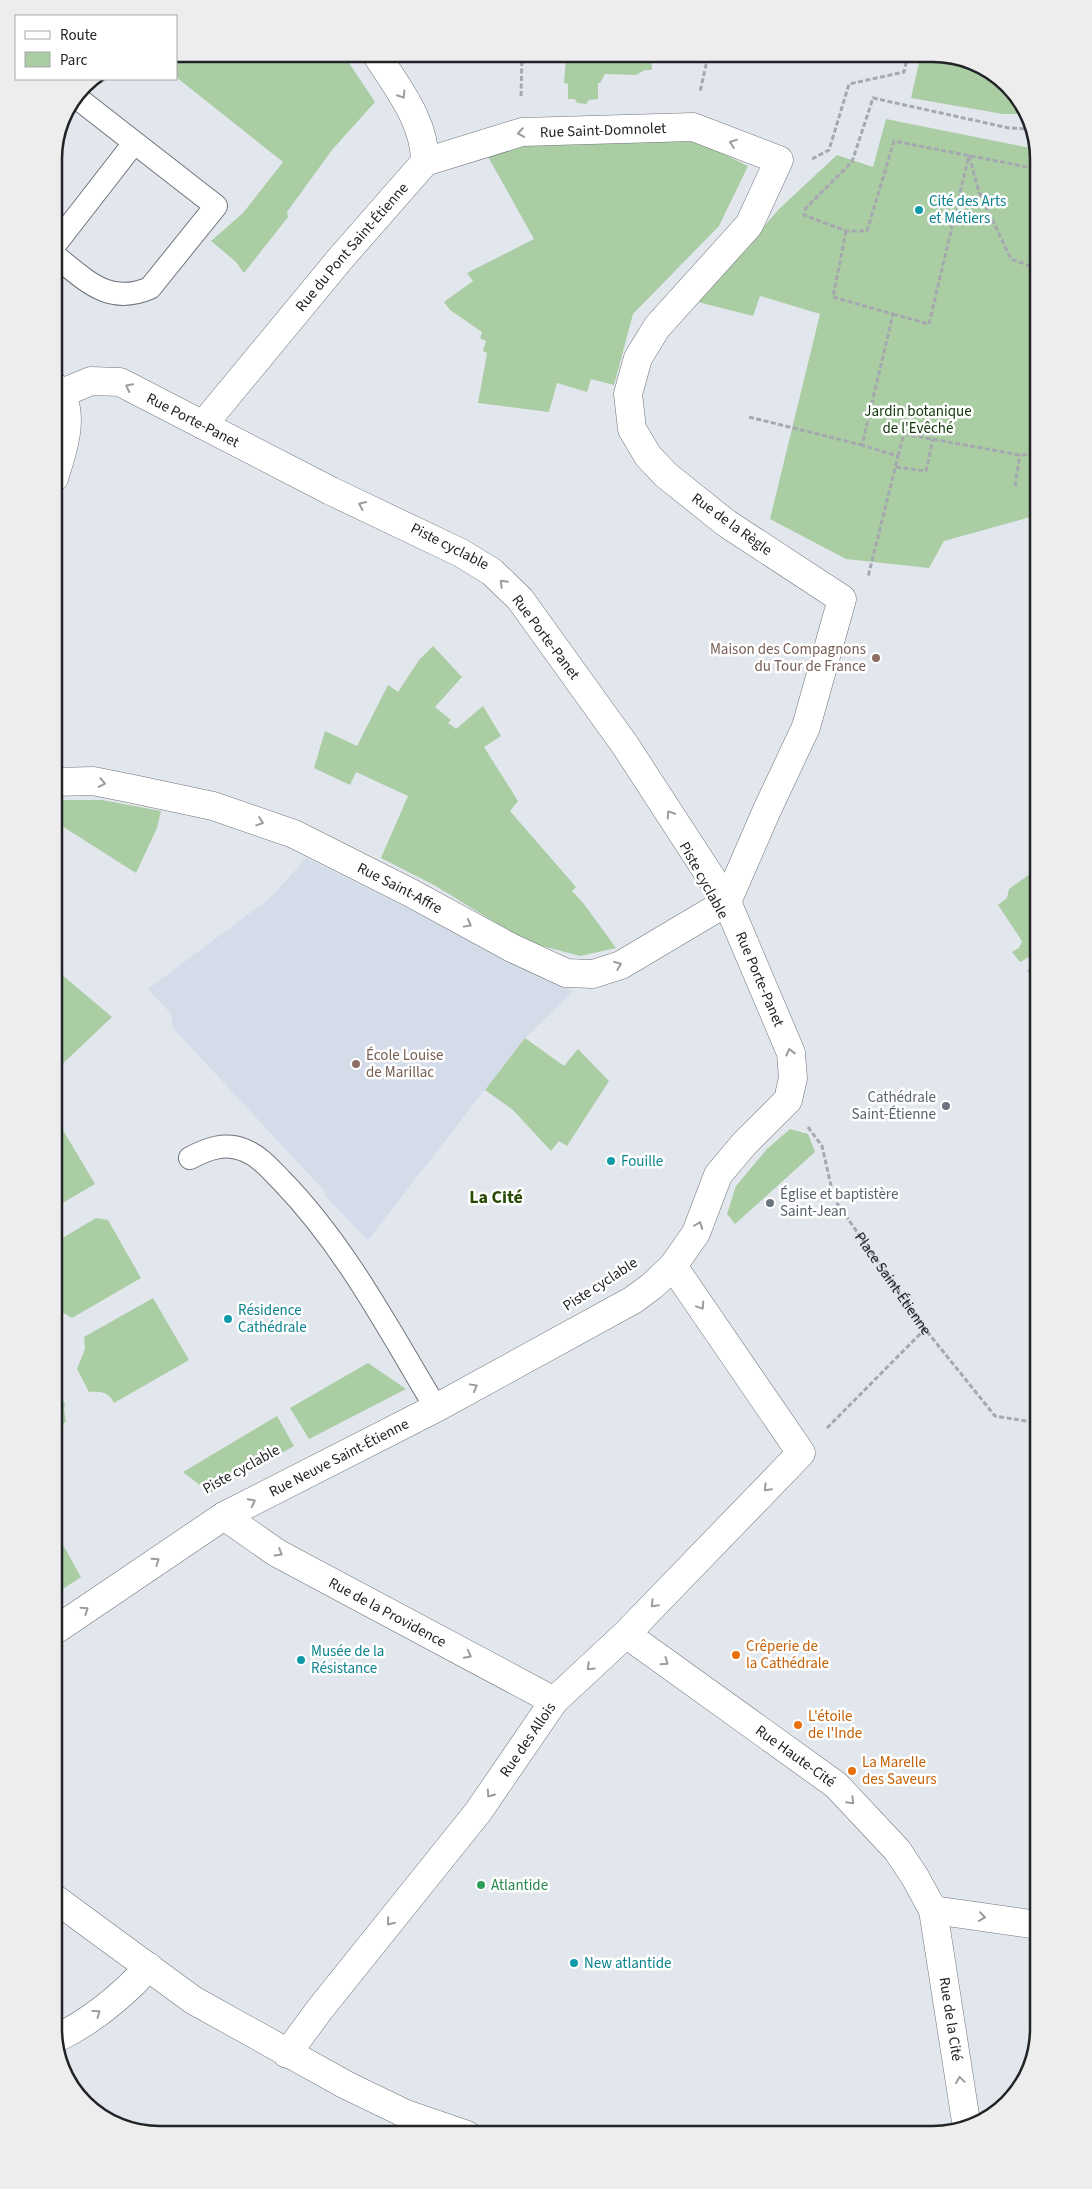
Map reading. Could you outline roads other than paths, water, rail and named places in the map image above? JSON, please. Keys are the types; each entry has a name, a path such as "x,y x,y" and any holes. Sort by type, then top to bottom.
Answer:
{"street":[{"path":"382,63 410,108 420,129 425,149 425,162"},
{"name":"Rue Saint-Domnolet","path":"425,162 522,132 693,127 779,160"},
{"name":"Rue de la Règle","path":"727,902 806,727 842,599 726,523 666,474 648,456 632,430 628,394 638,358 657,327 749,225 779,160"},
{"name":"Rue du Pont Saint-Étienne","path":"204,425 340,260 425,162"},
{"name":"Rue Porte-Panet","path":"63,388 91,381 120,382 331,491 461,553 492,572 520,599 625,745 727,902 791,1052 793,1078 788,1100 744,1144 718,1175 696,1233 673,1266"},
{"path":"63,404 66,413 65,446 63,452"},
{"name":"Rue Saint-Affre","path":"63,782 93,781 213,806 294,834 411,893 512,948 566,973 593,974 621,965 727,902"},
{"name":"Rue Neuve Saint-Étienne","path":"62,1625 224,1516 436,1408 633,1300 652,1286 673,1266"},
{"name":"Rue des Allois","path":"287,2054 320,2009 478,1812 554,1702 626,1634 801,1453 673,1266"},
{"name":"Rue de la Providence","path":"224,1516 277,1553 554,1702"},
{"name":"Rue Haute-Cité","path":"626,1634 836,1786 897,1850 915,1877 933,1910"},
{"path":"62,1904 193,2000 287,2054 346,2085 406,2114 442,2126"},
{"path":"933,1910 1030,1924"},
{"name":"Rue de la Cité","path":"933,1910 966,2120"},
{"path":"63,2036 74,2030 109,2004 131,1986 149,1967"}],"lane":[{"path":"63,262 84,279 112,294 134,294 150,288 216,206 81,101"},
{"path":"63,234 134,143"},
{"path":"190,1158 218,1146 232,1146 245,1150 263,1161 294,1193 347,1260 436,1408"}],"place":[{"name":"Cité des Arts et Métiers","path":"919,210"},
{"name":"Maison des Compagnons du Tour de France","path":"876,658"},
{"name":"École Louise de Marillac","path":"356,1064"},
{"name":"Cathédrale Saint-Étienne","path":"946,1106"},
{"name":"Fouille","path":"611,1161"},
{"name":"Église et baptistère Saint-Jean","path":"770,1203"},
{"name":"Résidence Cathédrale","path":"228,1319"},
{"name":"Crêperie de la Cathédrale","path":"736,1655"},
{"name":"Musée de la Résistance","path":"301,1660"},
{"name":"L'étoile de l'Inde","path":"798,1725"},
{"name":"La Marelle des Saveurs","path":"852,1771"},
{"name":"Atlantide","path":"481,1885"},
{"name":"New atlantide","path":"574,1963"}],"district":[{"name":"La Cité","path":"496,1197"}],"park label":[{"name":"Jardin botanique de l'Evêché","path":"918,420"}]}
